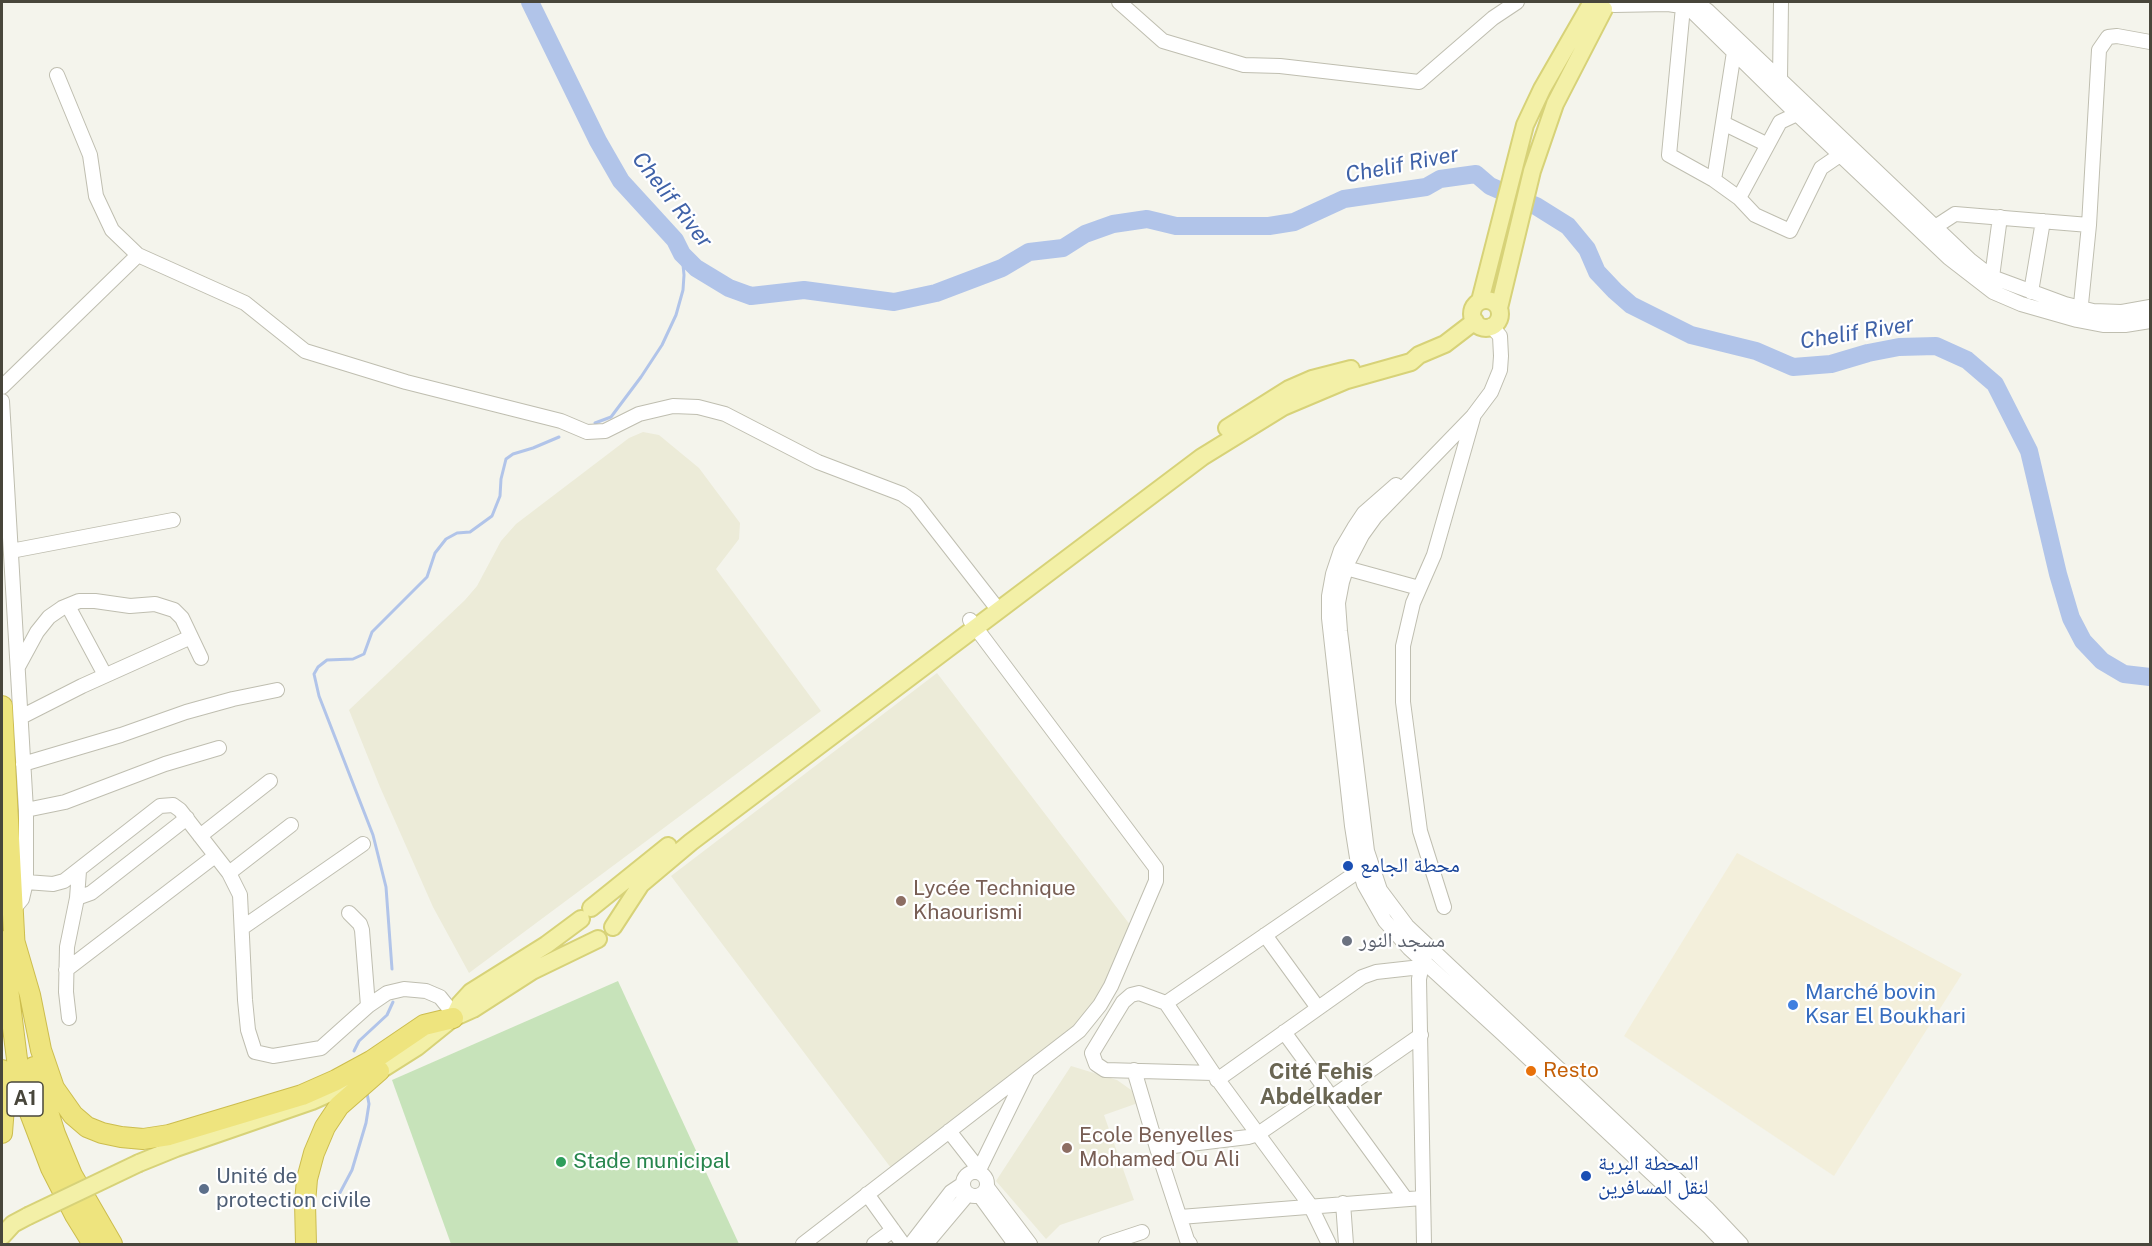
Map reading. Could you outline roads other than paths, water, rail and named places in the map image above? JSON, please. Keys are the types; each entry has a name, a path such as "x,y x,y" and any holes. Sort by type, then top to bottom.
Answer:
{"highway":[{"name":"A1","path":"2,706 12,911 8,941 18,1067 27,1105 51,1168 93,1245"},
{"name":"A1","path":"8,941 26,1034 45,1107 72,1175 112,1245"},
{"path":"8,941 30,995 41,1050 54,1088 68,1109 87,1126 102,1133 121,1137 143,1139 169,1135 302,1095 371,1061 424,1025 453,1018"},
{"path":"2,1070 4,1107 2,1133"},
{"path":"306,1245 307,1179 314,1153 325,1127 339,1106 379,1071"}],"main road":[{"path":"1483,324 1474,308 1480,302 1525,125 1542,89 1604,4"},
{"path":"453,1018 460,1004 471,993 546,945 643,865 1202,457 1283,407 1317,391 1411,362 1483,324 1498,321 1499,308 1532,171 1556,104 1604,4"},
{"path":"1480,302 1489,300 1499,308"},
{"path":"2,1236 14,1221 139,1163 312,1101 379,1071 417,1047 453,1018 473,1009 532,971 607,936 632,896 657,869 973,624 993,603 1186,457 1266,402 1312,379 1407,354 1419,356"},
{"path":"586,913 601,908 606,910 612,917 613,927"},
{"path":"586,913 582,929 588,937 598,939"}],"street":[{"path":"1119,2 1163,41 1244,65 1280,66 1419,82 1493,18 1517,2"},
{"path":"1780,80 1781,2"},
{"path":"1604,4 1690,4 1780,80 1970,260 1992,277 2103,324 2125,325 2151,321"},
{"path":"1690,4 1692,11 1797,114 1949,258 1984,286 2021,304 2080,314 2093,311 2122,312 2151,308"},
{"path":"1690,4 1669,155 1739,198 1755,215 1790,231 1821,168 1840,155"},
{"path":"2080,314 2089,225 2099,50 2108,37 2117,36 2151,42"},
{"path":"1713,180 1734,52"},
{"path":"57,75 90,155 96,195 112,230 138,255 245,303 305,351 405,382 561,421 587,432 605,430 639,414 674,406 698,407 725,414 819,462 909,498 993,603"},
{"path":"1739,198 1766,144 1780,122 1797,114"},
{"path":"1723,123 1766,144"},
{"path":"1935,226 1955,214 2089,225"},
{"path":"1992,277 2000,218"},
{"path":"2031,292 2043,221"},
{"path":"2,387 138,255"},
{"path":"1483,324 1500,336 1500,370 1491,392 1473,416 1375,517 1362,535 1346,568 1338,603 1367,851 1364,885 1385,921 1677,1196 1725,1245"},
{"path":"2,401 26,810 26,882 22,899 12,911"},
{"path":"1444,907 1420,831 1403,702 1403,646 1413,603 1434,555 1473,416"},
{"path":"1365,866 1352,826 1329,618 1329,596 1333,574 1341,550 1364,513 1473,416"},
{"path":"10,551 172,520"},
{"path":"1346,568 1419,588"},
{"path":"18,668 37,632 49,617 79,602 95,601 130,606 156,604 174,610 182,618 201,658"},
{"path":"68,606 105,675"},
{"path":"803,1245 1079,1031 1100,1005 1111,986 1152,891 1157,873 1156,868 973,624"},
{"path":"21,717 105,675 191,637"},
{"path":"23,764 121,735 186,712 277,690"},
{"path":"26,810 65,802 165,764 219,748"},
{"path":"200,836 270,781"},
{"path":"26,882 53,884 64,881 160,806 173,805 180,810 229,873 240,895 248,1030 255,1052 273,1056 321,1048 368,1006 387,993 415,989 440,997 448,1006 453,1018"},
{"path":"76,898 91,894 186,818"},
{"path":"229,873 291,825"},
{"path":"242,928 363,844"},
{"path":"66,970 214,856"},
{"path":"1166,1004 1365,866"},
{"path":"69,1018 67,947 79,871"},
{"path":"350,913 360,924 362,930 368,1006"},
{"path":"1265,935 1318,1008"},
{"path":"1329,1245 1310,1205 1215,1077 1166,1004 1139,993 1131,995 1123,1002 1092,1053 1095,1064 1105,1070 1134,1070 1215,1077 1368,974 1425,958"},
{"path":"1424,1245 1419,979 1425,958"},
{"path":"1425,958 1707,1208 1741,1245"},
{"path":"1284,1032 1405,1198"},
{"path":"1157,1148 1257,1134 1329,1093 1421,1035"},
{"path":"978,1173 1029,1068"},
{"path":"1134,1070 1157,1148 1190,1245"},
{"path":"949,1131 975,1163 978,1173"},
{"path":"926,1245 975,1190 986,1178 978,1173 968,1174 975,1190 1015,1245"},
{"path":"910,1245 951,1192 975,1190 1030,1245"},
{"path":"867,1194 903,1245"},
{"path":"1180,1217 1422,1198"},
{"path":"1343,1203 1346,1245"},
{"path":"874,1245 893,1230"},
{"path":"1106,1245 1142,1232"}],"waterway":[{"name":"Chelif River","path":"530,2 598,141 621,181 675,240 682,254 696,268 729,288 751,296 804,290 894,302 936,293 1002,268 1029,252 1063,248 1085,234 1113,224 1147,219 1176,226 1269,226 1294,222 1344,199 1426,187 1440,179 1476,174 1490,186 1536,206 1568,226 1587,249 1597,272 1615,291 1631,305 1691,335 1756,351 1793,367 1831,364 1899,347 1936,346 1967,360 1995,384 2029,451 2058,574 2071,618 2083,641 2102,661 2124,674 2150,677"},
{"path":"595,423 611,417 662,345 676,315 683,290 682,254"},
{"path":"392,969 386,887 373,835 319,696 314,674 318,667 327,660 353,659 364,654 372,632 427,577 435,553 446,539 457,533 470,532 492,516 500,496 506,459 513,454 559,437"},
{"path":"354,1051 359,1041 387,1015 393,1002"},
{"path":"334,1204 352,1170 366,1123 369,1104 367,1093"}],"place":[{"name":"محطة الجامع","path":"1348,866"},
{"name":"Lycée Technique Khaourismi","path":"901,901"},
{"name":"مسجد النور","path":"1347,941"},
{"name":"Marché bovin Ksar El Boukhari","path":"1793,1005"},
{"name":"Resto","path":"1531,1071"},
{"name":"Ecole Benyelles Mohamed Ou Ali","path":"1067,1148"},
{"name":"Stade municipal","path":"561,1162"},
{"name":"المحطة البرية لنقل المسافرين","path":"1586,1176"},
{"name":"Unité de protection civile","path":"204,1189"}],"district":[{"name":"Cité Fehis Abdelkader","path":"1321,1084"}]}
